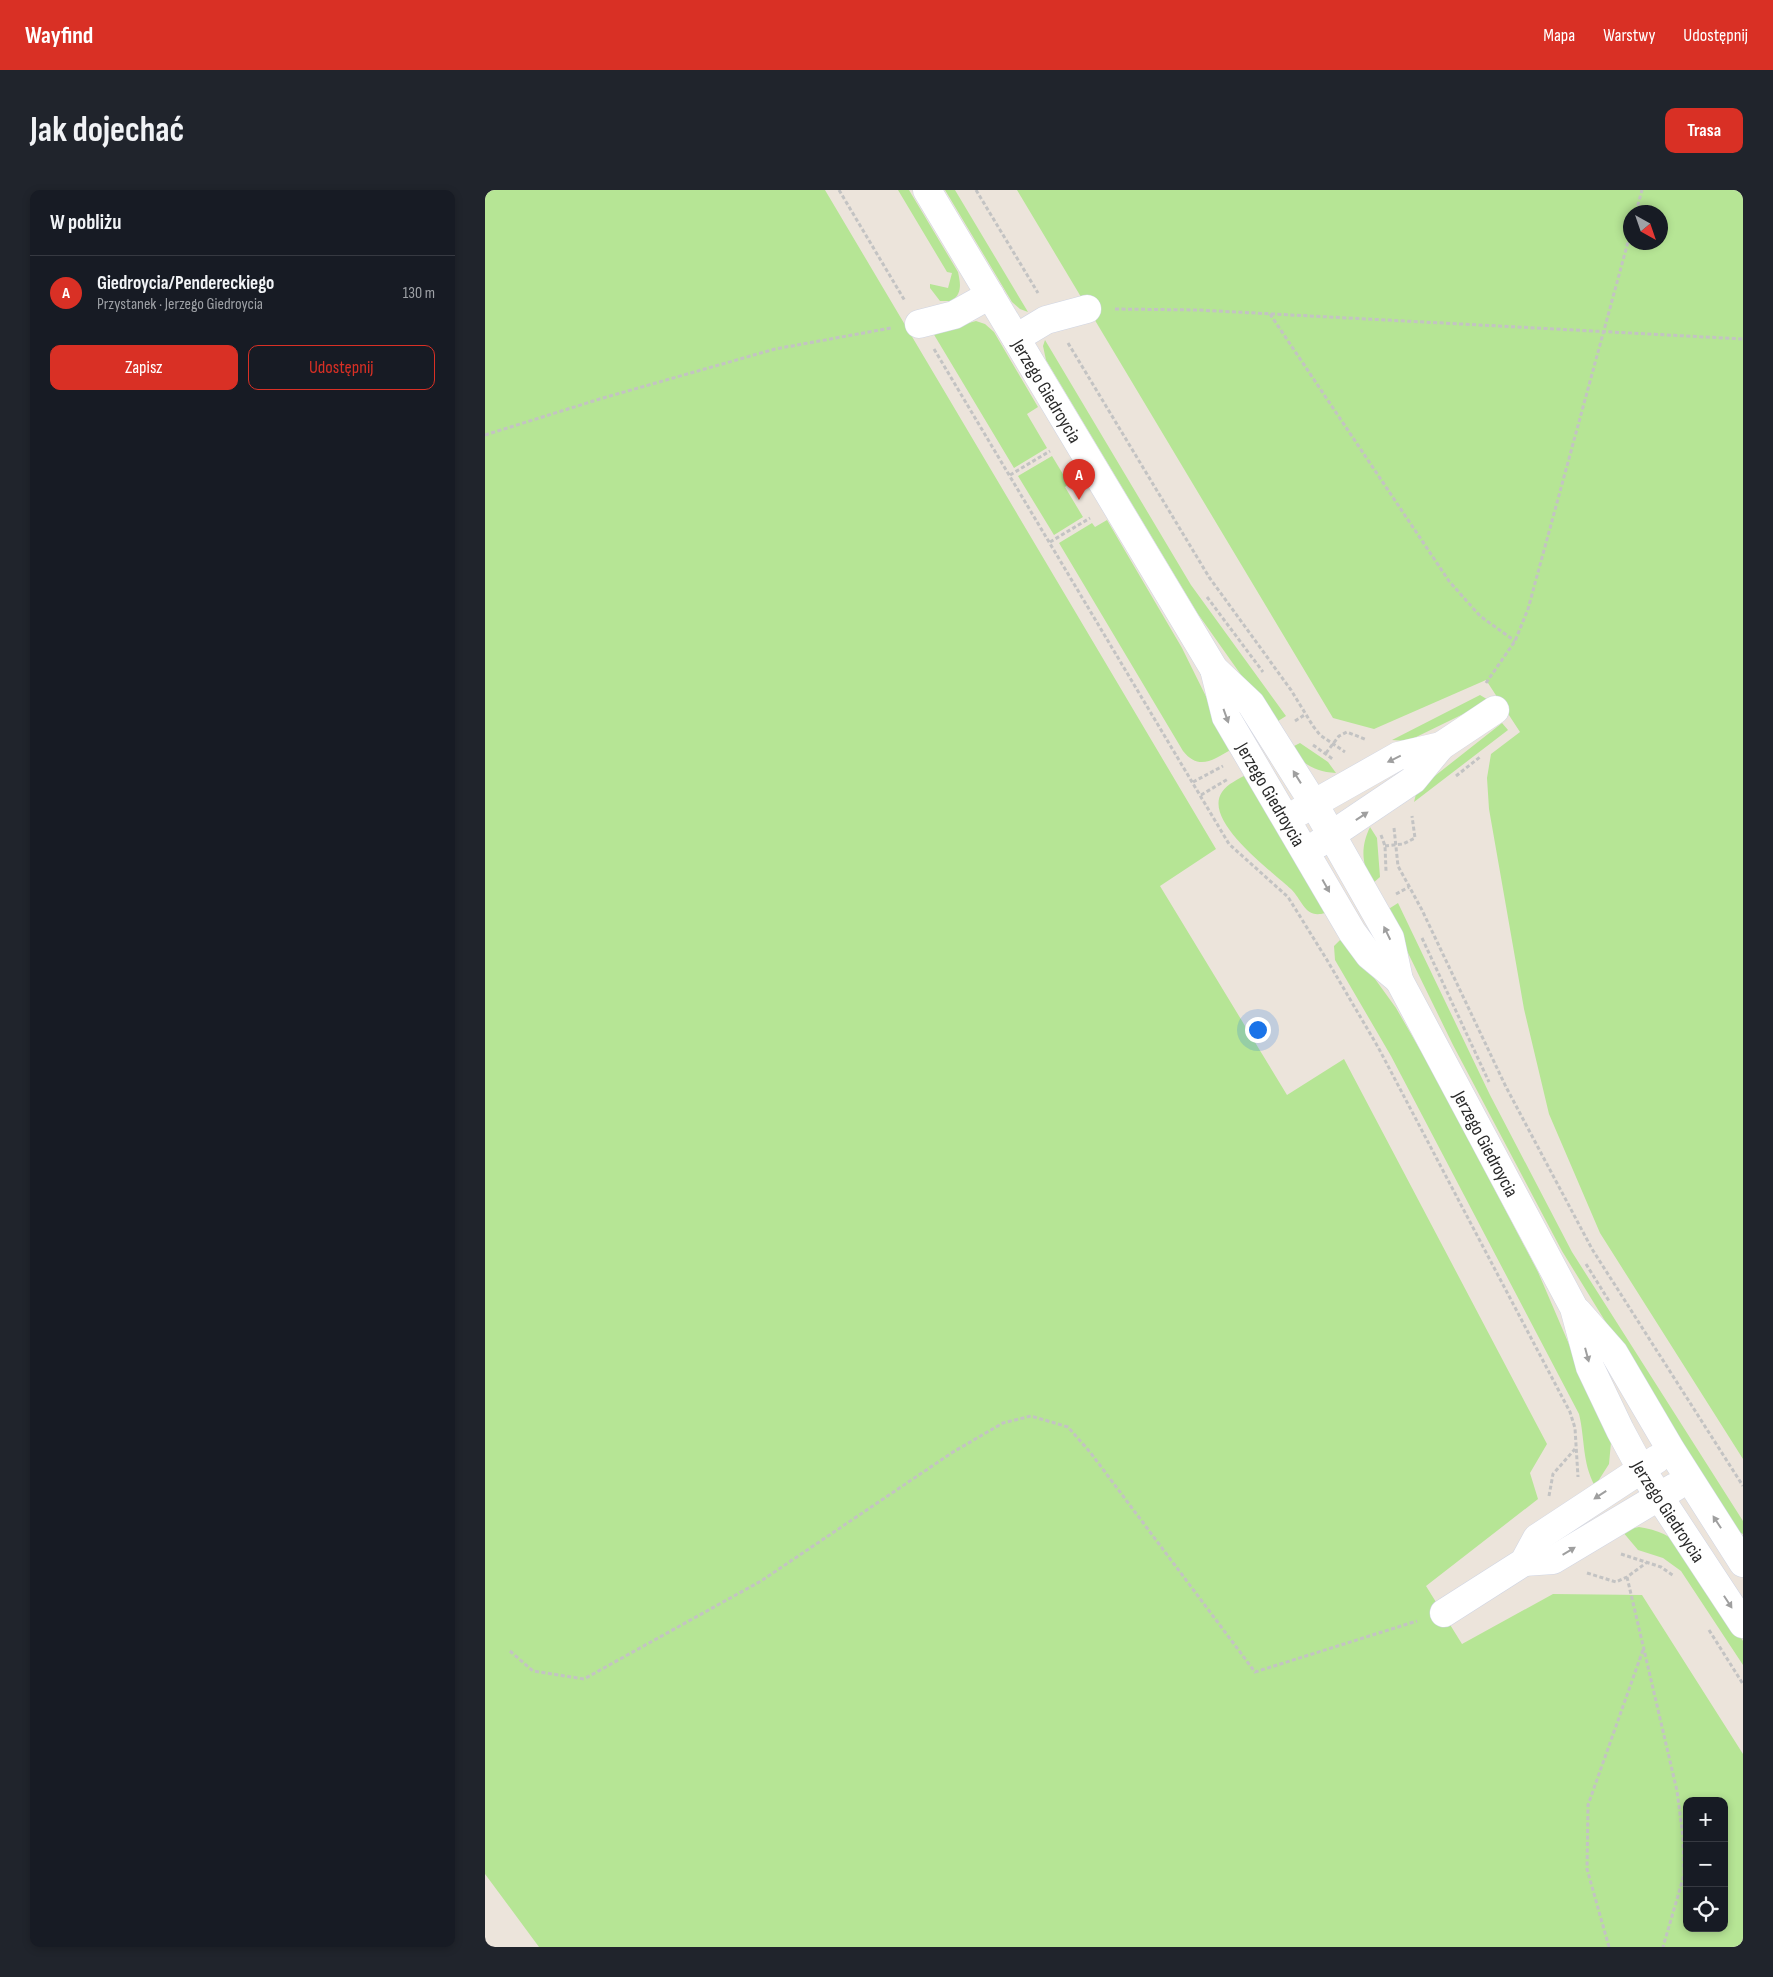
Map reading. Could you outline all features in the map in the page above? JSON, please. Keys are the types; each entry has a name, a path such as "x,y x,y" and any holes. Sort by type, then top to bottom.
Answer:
{"street":[{"name":"Jerzego Giedroycia","path":"927,190 1214,669 1251,704 1314,804 1391,938 1399,980 1425,1025 1574,1308 1590,1367 1641,1469 1743,1624"},
{"path":"919,324 954,315 990,295"},
{"path":"1016,338 1053,318 1087,309"},
{"name":"Jerzego Giedroycia","path":"1214,669 1226,717 1352,932 1369,955 1399,980"},
{"path":"1306,852 1407,784 1441,746 1488,700"},
{"path":"1286,820 1398,756 1441,746"},
{"name":"Jerzego Giedroycia","path":"1574,1308 1613,1353 1671,1450 1743,1562"},
{"path":"1444,1613 1523,1562 1537,1538 1671,1450"},
{"path":"1523,1562 1553,1560 1689,1478"},
{"path":"1713,1579 1743,1562"}],"path":[{"path":"839,190 1229,844 1288,897 1378,1047 1570,1412 1575,1428 1579,1487"},
{"path":"976,190 1209,577 1291,690 1320,735 1351,756"},
{"path":"1638,205 1642,190"},
{"path":"1488,700 1528,609 1626,250"},
{"path":"1087,309 1198,310 1743,339"},
{"path":"1270,314 1449,581 1480,616 1515,641"},
{"path":"485,435 603,398 775,349 919,324"},
{"path":"1010,475 1055,448"},
{"path":"1050,542 1095,515"},
{"path":"1202,590 1264,674"},
{"path":"1290,713 1299,728"},
{"path":"1310,743 1334,759 1338,766"},
{"path":"1193,782 1229,762"},
{"path":"1201,795 1235,775"},
{"path":"1385,846 1410,842 1415,838 1407,784"},
{"path":"1393,824 1398,866 1423,910 1506,1087 1591,1249 1743,1486"},
{"path":"1378,831 1385,846 1388,875"},
{"path":"1394,887 1402,900"},
{"path":"1418,931 1492,1089"},
{"path":"1581,1257 1614,1307"},
{"path":"510,1651 533,1671 584,1679 761,1581 953,1452 1003,1423 1031,1416 1068,1427 1091,1452 1255,1672 1444,1613"},
{"path":"1551,1528 1549,1509 1553,1474 1575,1449"},
{"path":"1618,1549 1621,1554 1661,1567 1676,1579"},
{"path":"1553,1560 1615,1582 1627,1577 1646,1563"},
{"path":"1627,1577 1677,1791 1683,1836 1684,1875 1663,1947"},
{"path":"1705,1623 1741,1677 1743,1684"},
{"path":"1609,1947 1587,1869 1588,1805 1644,1646"}],"green space":[{"path":"485,190 825,190 1216,849 1160,886 1287,1095 1344,1059 1547,1444 1530,1473 1538,1499 1426,1586 1462,1644 1553,1594 1642,1595 1743,1754 1743,1947 539,1947 485,1874"},
{"path":"898,190 909,190 958,272 959,291 952,301 940,301 930,288 930,284 948,288 952,273 947,272"},
{"path":"945,190 955,190 1028,312 1020,309 1012,302"},
{"path":"1017,190 1743,190 1743,1459 1600,1233 1549,1114 1524,1009 1489,809 1487,778 1491,754 1520,732 1486,680 1374,729 1333,718"},
{"path":"976,321 985,324 994,332 1038,407 1027,414 1047,448 1014,468 933,333"},
{"path":"1045,340 1191,585 1286,716 1275,723 1198,614 1046,360 1043,346"},
{"path":"1052,456 1069,484 1065,487 1083,517 1054,535 1018,476"},
{"path":"1107,520 1182,648 1232,749 1212,760 1206,762 1195,761 1183,751 1059,543 1092,523 1095,527"},
{"path":"1480,695 1490,701 1408,741 1392,740"},
{"path":"1502,723 1508,730 1414,802 1417,790"},
{"path":"1300,743 1328,762 1336,773 1316,769 1300,759 1290,748"},
{"path":"1247,774 1325,913 1313,913 1305,908 1291,889 1242,845 1230,831 1222,817 1218,804 1222,792 1230,784"},
{"path":"1370,827 1377,838 1380,877 1372,884 1363,856"},
{"path":"1398,903 1490,1095 1572,1252 1743,1521 1743,1534 1733,1529 1562,1251 1453,1045 1387,910"},
{"path":"1344,936 1396,1008 1433,1072 1538,1272 1611,1442 1609,1464 1595,1486 1586,1459 1579,1414 1391,1056 1335,960 1334,946"},
{"path":"1639,1527 1664,1534 1674,1540 1684,1550 1743,1641 1743,1665 1681,1571 1663,1558 1638,1550 1622,1531"}],"place":[{"name":"Giedroycia/Pendereckiego","path":"1079,500"}]}
